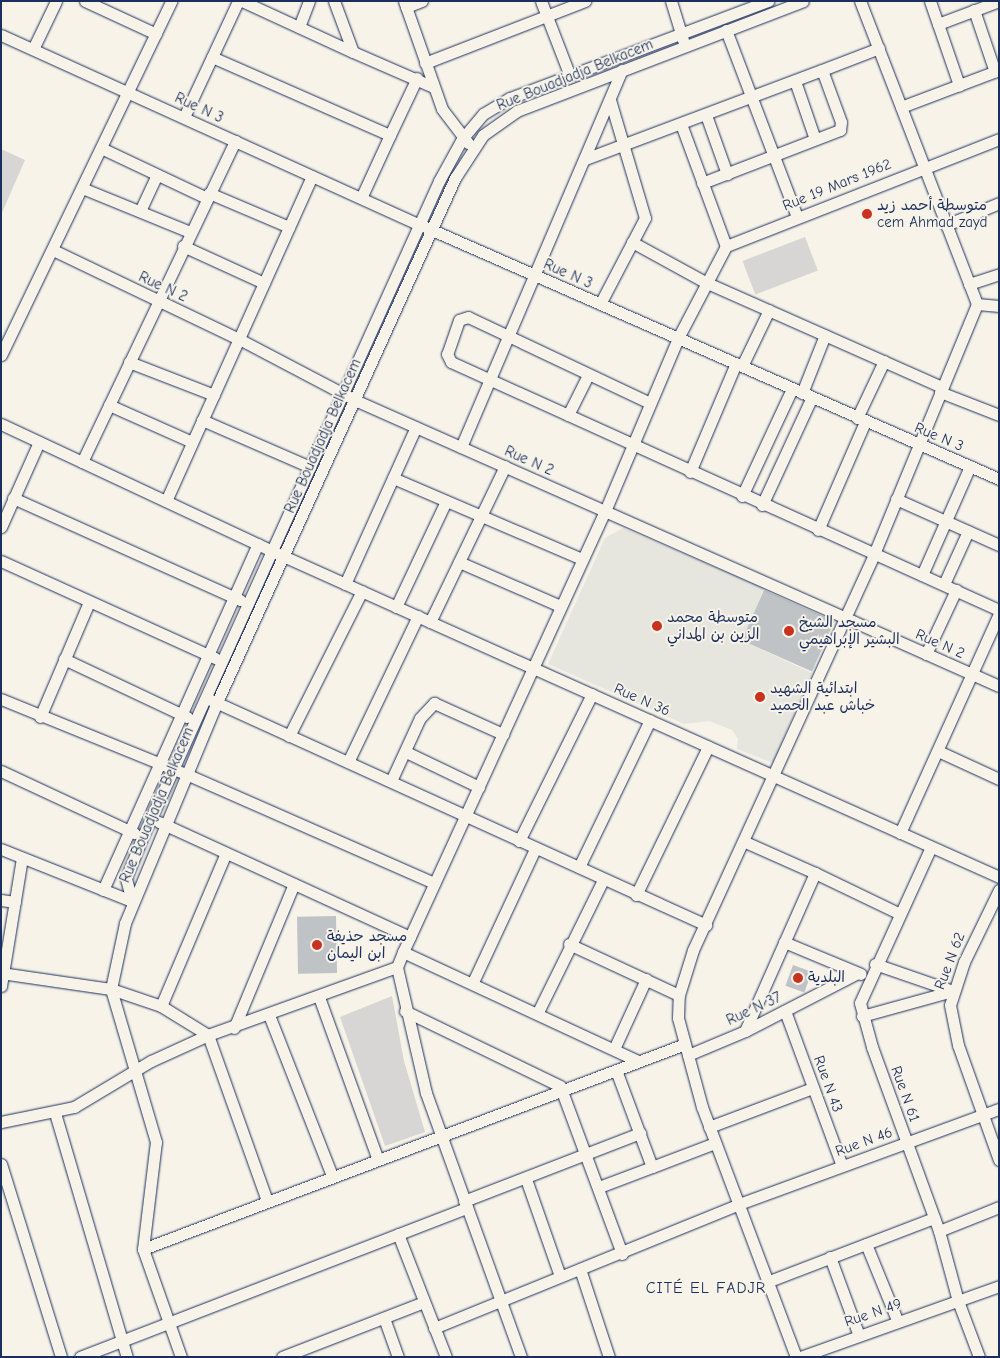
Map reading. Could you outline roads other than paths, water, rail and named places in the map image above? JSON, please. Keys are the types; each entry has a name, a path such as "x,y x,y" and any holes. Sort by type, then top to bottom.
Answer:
{"street":[{"path":"34,47 56,1"},
{"path":"85,1 156,34"},
{"path":"1,355 172,1"},
{"path":"184,117 238,1"},
{"path":"242,1 353,52 417,78 433,87"},
{"path":"299,27 309,1"},
{"path":"334,1 353,52"},
{"path":"422,1 405,4 433,87 447,118 462,139 474,147"},
{"path":"541,1 570,76"},
{"path":"425,63 585,1"},
{"path":"671,1 686,46"},
{"name":"Rue Bouadjadja Belkacem","path":"132,902 126,878 143,836 204,697 420,225 462,139 495,106 768,1"},
{"name":"Rue Bouadjadja Belkacem","path":"132,902 217,702 357,401 432,230 474,147 491,127 516,111 804,1"},
{"path":"798,1357 767,1282 709,1127 678,1018 679,995 693,950 745,842 844,617 874,554 977,304 860,1"},
{"path":"930,1 959,85"},
{"path":"938,24 999,1"},
{"path":"902,107 997,71 974,10"},
{"path":"726,30 797,217"},
{"name":"Rue N 3","path":"1,35 34,47 420,225 999,480"},
{"path":"585,159 752,98 879,48"},
{"path":"212,57 390,135"},
{"path":"462,447 622,70"},
{"path":"702,184 842,127 822,70"},
{"path":"361,198 417,78"},
{"path":"794,81 815,139"},
{"path":"600,304 645,218 610,100"},
{"path":"706,114 727,174"},
{"path":"521,1357 502,1299 440,1137 405,1011 397,967 463,816 479,786 533,668 580,558 604,511 631,444 678,338 705,282 726,246 681,124"},
{"name":"Rue 19 Mars 1962","path":"726,246 924,166 999,139"},
{"path":"82,462 183,246 235,141"},
{"path":"101,148 157,175 289,227"},
{"path":"140,211 157,175"},
{"path":"166,501 312,176"},
{"path":"82,188 190,232"},
{"path":"946,225 999,203"},
{"path":"632,242 705,282 884,361 941,389 998,412"},
{"path":"183,246 264,283"},
{"name":"Rue N 2","path":"53,250 239,339 357,401 999,686"},
{"path":"969,284 999,274"},
{"path":"977,304 999,306"},
{"path":"690,472 739,364 769,310"},
{"path":"650,403 468,317 459,320 448,359 742,496 944,584 999,612 974,675 900,833"},
{"path":"762,505 825,335"},
{"path":"818,530 884,361"},
{"path":"129,362 214,395"},
{"path":"568,415 588,375"},
{"path":"742,496 802,393"},
{"path":"109,405 192,442"},
{"path":"202,420 310,467"},
{"name":"Rue N 36","path":"1,424 285,557 999,877"},
{"path":"345,584 416,427"},
{"path":"1,527 39,442"},
{"path":"430,622 505,466"},
{"path":"922,575 970,466"},
{"path":"393,478 580,558"},
{"path":"13,498 247,603"},
{"path":"896,499 999,545"},
{"path":"396,606 446,501"},
{"path":"944,584 968,531"},
{"path":"103,890 157,765 258,544"},
{"path":"1,561 221,661"},
{"path":"459,562 560,606"},
{"path":"926,654 956,590"},
{"path":"290,736 362,591"},
{"path":"40,717 89,602"},
{"path":"348,762 418,616"},
{"path":"64,659 194,720"},
{"path":"520,841 592,694"},
{"path":"204,697 535,849 579,867 636,895 706,925"},
{"path":"1,699 157,765 186,774 434,883"},
{"path":"390,782 406,752 420,718 434,703 503,734"},
{"path":"579,867 650,720"},
{"path":"636,895 708,746"},
{"path":"938,751 999,779"},
{"path":"406,752 479,786"},
{"path":"1,771 157,842"},
{"path":"151,818 410,937"},
{"path":"745,842 898,913"},
{"name":"Rue N 61","path":"932,847 898,913 875,964 864,975 860,1002 862,1016 939,1231 958,1302 980,1357"},
{"path":"1,849 132,902 111,988 156,1142 143,1249 181,1357"},
{"path":"473,982 535,849"},
{"path":"161,1006 226,853"},
{"path":"1,986 22,858"},
{"path":"745,1031 815,873"},
{"path":"538,1012 569,944 603,880"},
{"path":"234,1028 294,884"},
{"name":"Rue N 62","path":"999,890 953,991 952,1026 999,1160"},
{"path":"1,900 15,902"},
{"path":"784,942 864,975"},
{"path":"569,944 679,995"},
{"path":"403,952 538,1012 638,1061"},
{"path":"875,964 953,991"},
{"path":"1,1122 55,1113 74,1107 134,1071 208,1035 234,1028 397,967"},
{"path":"2,973 111,988 161,1006 208,1035 267,1201"},
{"name":"Rue N 37","path":"143,1249 638,1061 686,1050 745,1031 864,975"},
{"path":"614,1049 646,979"},
{"path":"862,1016 953,991"},
{"path":"319,997 378,1160"},
{"path":"405,1011 552,1079 563,1091 622,1254"},
{"name":"Rue N 43","path":"785,1011 842,1166"},
{"path":"269,1015 332,1176"},
{"path":"616,1070 652,1167"},
{"path":"709,1127 813,1088"},
{"name":"Rue N 46","path":"434,1328 560,1276 622,1254 739,1204 999,1109"},
{"path":"55,1113 127,1357"},
{"path":"80,1357 398,1234 640,1133"},
{"path":"599,1187 715,1143"},
{"path":"1,1164 60,1357"},
{"path":"526,1179 560,1276"},
{"path":"939,1231 999,1207"},
{"path":"767,1282 830,1256 934,1218"},
{"path":"398,1234 446,1357"},
{"path":"866,1244 897,1320"},
{"path":"830,1256 858,1333"},
{"path":"580,1269 609,1357"},
{"name":"Rue N 49","path":"798,1357 858,1333 958,1302 999,1286"},
{"path":"282,1357 424,1302"},
{"path":"384,1318 398,1357"}],"place":[{"name":"متوسطة أحمد زيد cem Ahmad zayd","path":"867,214"},
{"name":"متوسطة محمد الزين بن المداني","path":"657,626"},
{"name":"مسجد الشيخ البشير الإبراهيمي","path":"789,631"},
{"name":"ابتدائية الشهيد خباش عبد الحميد","path":"760,697"},
{"name":"مسجد حذيفة ابن اليمان","path":"317,945"},
{"name":"البلدية","path":"798,978"}],"district":[{"name":"CITÉ EL FADJR","path":"706,1288"}]}
